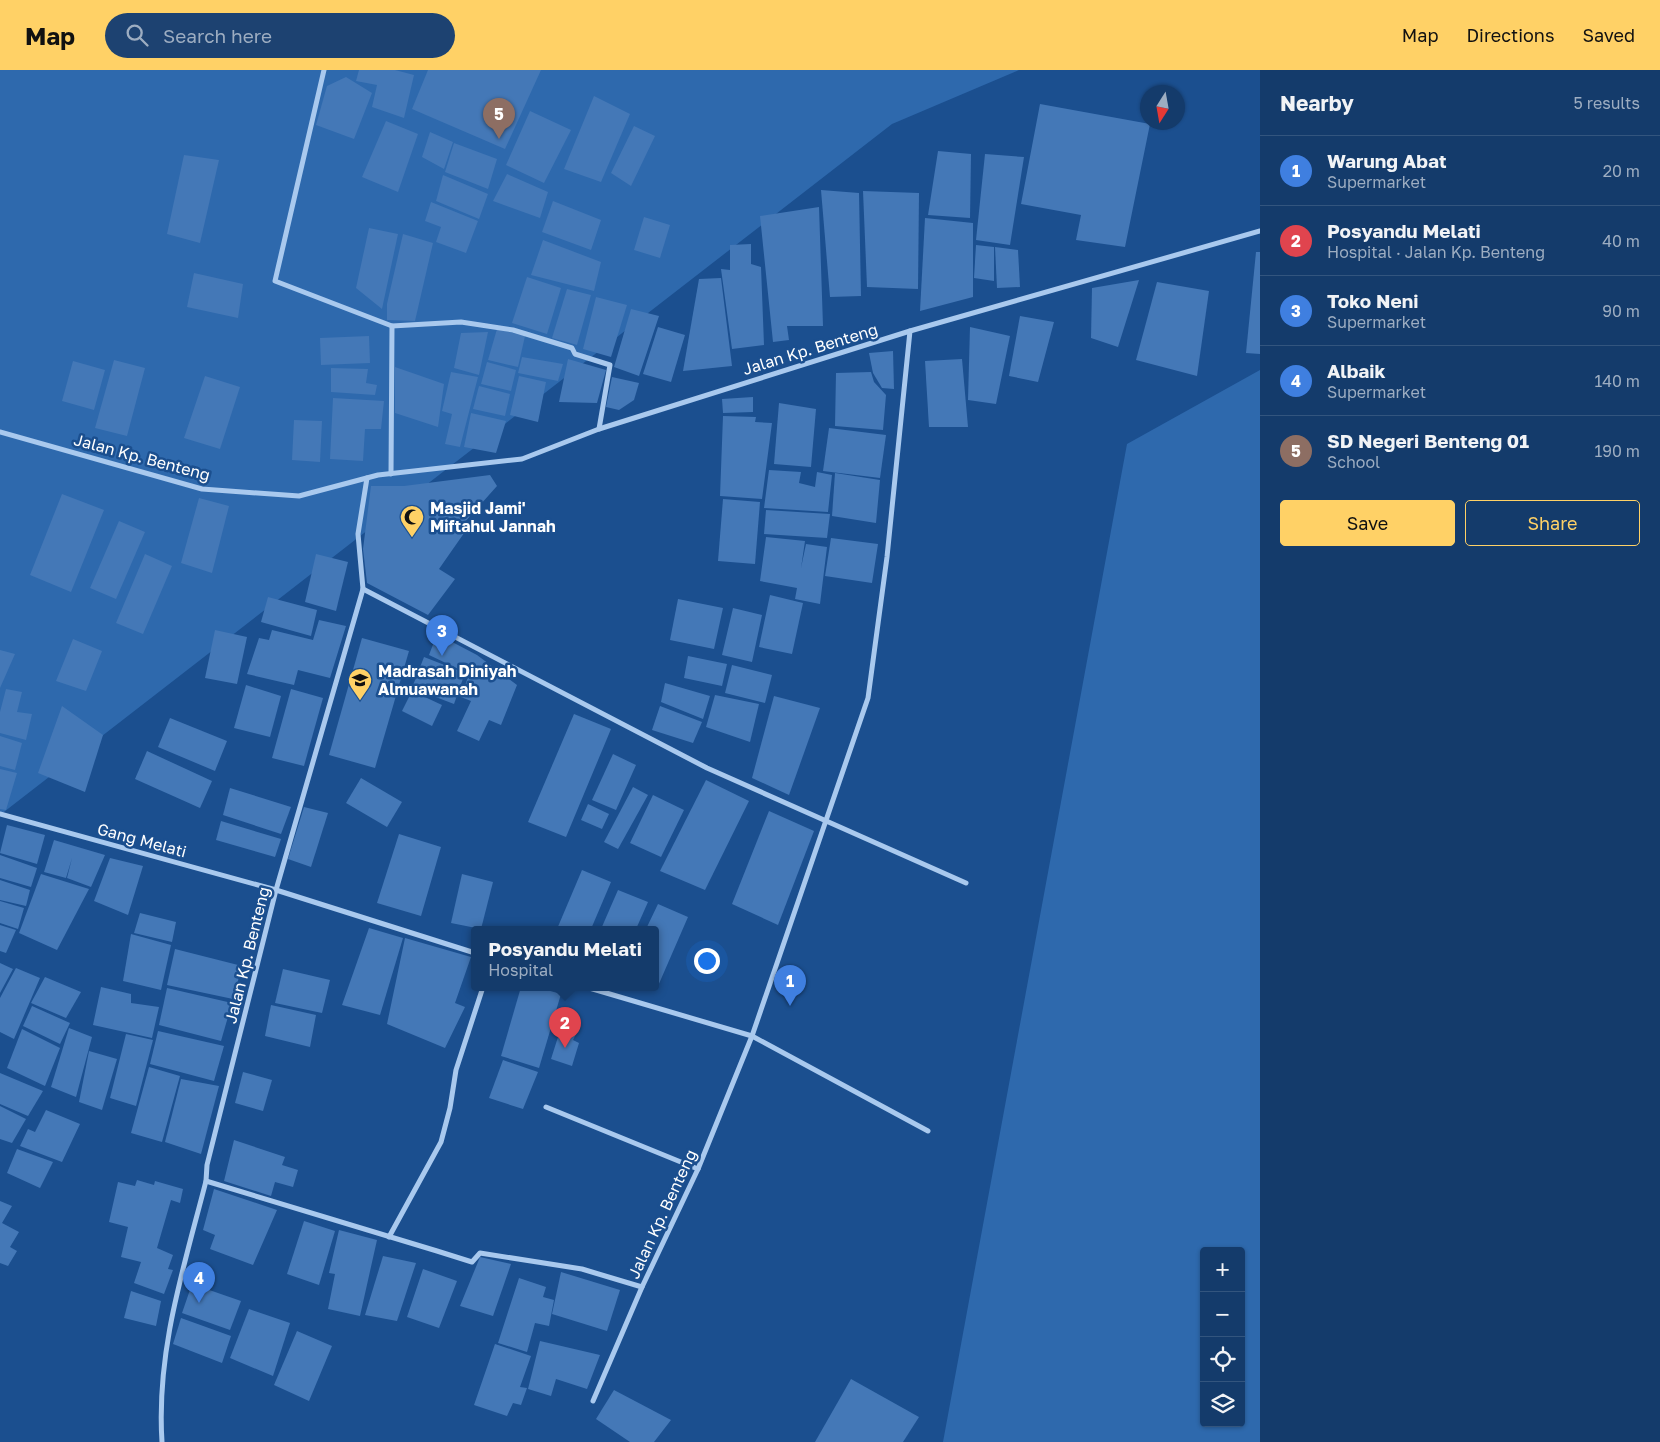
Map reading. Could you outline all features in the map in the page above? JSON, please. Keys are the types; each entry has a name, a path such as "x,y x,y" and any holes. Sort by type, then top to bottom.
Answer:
{"street":[{"path":"324,70 276,281 392,326 461,322 513,330 572,348 575,354 610,365 599,429"},
{"name":"Jalan Kp. Benteng","path":"0,432 202,489 299,496 367,478 391,474 522,459 599,429 910,332 1260,231"},
{"path":"391,474 392,326"},
{"name":"Jalan Kp. Benteng","path":"593,1401 642,1287 698,1169 752,1036 824,820 868,698 887,557 910,332"},
{"name":"Jalan Kp. Benteng","path":"162,1442 162,1371 167,1331 206,1181 207,1165 276,890 363,589 358,534 367,478"},
{"path":"363,589 707,768 966,883"},
{"name":"Gang Melati","path":"0,814 276,890 471,952"},
{"path":"389,1237 441,1142 450,1108 456,1070 482,991"},
{"path":"600,991 752,1036 928,1131"},
{"path":"546,1107 698,1169"},
{"path":"206,1181 462,1260 472,1262 480,1253 582,1269 642,1287"}],"shaded area":[{"path":"0,70 1019,70 892,124 0,815"},
{"path":"1260,370 1260,1442 943,1442 1127,444"}],"building":[{"path":"359,70 395,70 414,75 404,118 372,107 377,85 356,81"},
{"path":"428,70 541,70 505,149 412,109"},
{"path":"346,77 372,93 354,139 316,125 327,86"},
{"path":"594,96 630,114 601,182 564,169"},
{"path":"1040,104 1140,122 1140,130 1149,130 1125,247 1076,240 1081,215 1021,204"},
{"path":"530,111 571,130 544,183 506,165"},
{"path":"386,121 418,134 398,192 362,177"},
{"path":"634,126 655,136 631,186 611,173"},
{"path":"430,132 453,142 444,169 422,157"},
{"path":"454,143 497,159 488,189 445,172"},
{"path":"938,151 971,154 970,218 928,215"},
{"path":"985,154 1024,157 1010,245 976,240"},
{"path":"184,155 219,160 200,243 167,234"},
{"path":"507,174 548,192 540,218 493,201"},
{"path":"443,175 488,194 479,219 436,201"},
{"path":"821,190 859,193 861,296 830,297"},
{"path":"863,191 919,193 918,289 867,287"},
{"path":"553,201 601,220 591,250 542,232"},
{"path":"431,202 478,221 466,253 436,242 441,227 425,221"},
{"path":"819,207 823,326 787,326 789,340 773,342 760,216"},
{"path":"644,217 670,225 660,258 634,250"},
{"path":"925,218 973,223 973,297 920,311"},
{"path":"369,228 398,234 382,309 356,288"},
{"path":"403,234 433,243 415,321 387,320 387,304"},
{"path":"543,240 601,262 594,291 531,275"},
{"path":"751,244 751,264 761,267 764,345 732,349 721,269 730,270 730,245"},
{"path":"976,245 994,247 994,281 974,278"},
{"path":"995,247 1018,250 1020,287 997,288"},
{"path":"1256,252 1260,252 1260,354 1246,353"},
{"path":"194,273 243,284 238,318 187,307"},
{"path":"527,277 561,288 547,334 512,323"},
{"path":"721,278 732,366 683,371 699,279"},
{"path":"1139,280 1118,347 1091,338 1092,288"},
{"path":"1157,282 1209,291 1197,376 1136,360"},
{"path":"567,289 591,295 577,345 552,338"},
{"path":"596,297 627,305 611,357 583,349"},
{"path":"631,309 659,316 639,376 614,367"},
{"path":"1020,316 1054,322 1038,382 1009,376"},
{"path":"658,327 685,335 671,382 643,374"},
{"path":"970,327 1010,336 996,404 968,400"},
{"path":"497,329 525,336 518,367 488,360"},
{"path":"488,332 479,375 454,368 461,333"},
{"path":"369,336 370,363 321,365 320,338"},
{"path":"893,351 894,389 882,388 873,373 869,353"},
{"path":"522,357 563,364 558,381 518,373"},
{"path":"568,359 606,370 597,403 559,402"},
{"path":"962,359 968,427 929,427 925,361"},
{"path":"114,360 145,368 127,436 95,428"},
{"path":"73,361 105,370 94,410 62,401"},
{"path":"487,362 516,370 511,391 481,384"},
{"path":"395,367 444,384 438,427 395,413"},
{"path":"331,368 368,369 366,383 377,385 375,395 331,392"},
{"path":"451,372 478,377 460,447 445,444 452,414 442,411"},
{"path":"871,372 874,382 886,395 883,430 835,426 836,373"},
{"path":"205,376 240,387 220,449 184,438"},
{"path":"519,376 546,382 538,422 510,415"},
{"path":"612,377 639,383 634,400 619,410 606,407"},
{"path":"479,386 510,394 505,416 473,409"},
{"path":"753,397 753,412 723,413 722,399"},
{"path":"333,398 384,401 381,429 365,429 363,461 330,459"},
{"path":"779,403 816,409 811,467 774,464"},
{"path":"471,413 506,421 496,453 464,447"},
{"path":"723,416 756,417 755,422 772,423 762,499 720,496"},
{"path":"294,420 322,421 320,462 292,460"},
{"path":"829,428 886,435 880,478 823,471"},
{"path":"769,470 801,472 799,483 815,487 817,472 832,475 828,512 764,508"},
{"path":"835,473 880,480 876,523 832,516"},
{"name":"Masjid Jami' Miftahul Jannah","path":"490,475 497,486 464,523 469,526 439,569 455,579 428,615 367,583 363,549 371,486 404,486"},
{"path":"62,494 104,510 71,592 30,575"},
{"path":"199,498 229,506 212,573 181,563"},
{"path":"723,499 760,502 755,564 718,561"},
{"path":"766,510 830,514 827,538 764,534"},
{"path":"119,521 145,532 116,599 90,588"},
{"path":"766,537 805,541 801,568 806,544 827,547 820,604 795,599 797,588 760,581"},
{"path":"831,538 878,544 872,583 825,576"},
{"path":"145,554 172,566 143,634 116,623"},
{"path":"316,554 348,562 336,611 305,602"},
{"path":"770,595 803,603 792,654 759,647"},
{"path":"268,597 317,610 311,636 261,622"},
{"path":"678,599 723,608 714,649 670,640"},
{"path":"733,608 762,615 752,662 722,655"},
{"path":"319,620 346,626 330,678 298,670 294,685 247,674 259,638 269,640 272,630 313,640"},
{"path":"215,630 247,637 237,684 205,678"},
{"path":"437,634 477,655 517,685 501,725 489,720 479,741 457,731 471,701 461,697 469,674 429,655"},
{"path":"362,638 409,651 375,768 329,755"},
{"path":"73,639 102,651 86,691 56,681"},
{"path":"0,650 15,654 0,688"},
{"path":"688,656 727,664 722,686 684,678"},
{"path":"424,657 465,673 454,704 412,688"},
{"path":"732,665 772,675 765,703 725,693"},
{"path":"665,683 710,696 703,719 661,702"},
{"path":"246,685 281,696 270,737 234,728"},
{"path":"6,689 22,692 17,712 32,714 26,740 0,733 0,712"},
{"path":"291,689 323,698 304,766 272,758"},
{"path":"412,691 442,705 432,726 402,711"},
{"path":"715,695 759,704 750,742 706,727"},
{"path":"774,696 820,708 789,795 752,778"},
{"path":"62,706 103,735 85,792 38,773"},
{"path":"660,706 702,722 693,743 652,730"},
{"path":"574,714 611,729 566,837 528,822"},
{"path":"170,718 227,741 215,771 158,747"},
{"path":"0,736 22,743 15,770 0,766"},
{"path":"147,751 212,781 200,808 135,779"},
{"path":"613,754 636,765 616,810 592,800"},
{"path":"0,769 17,773 6,810 0,809"},
{"path":"361,778 402,802 387,827 346,803"},
{"path":"706,780 749,801 705,890 660,871"},
{"path":"633,787 648,795 618,849 604,842"},
{"path":"230,788 291,807 281,834 223,815"},
{"path":"653,795 684,810 661,857 630,843"},
{"path":"588,804 609,814 602,829 581,820"},
{"path":"304,807 328,813 311,867 288,859"},
{"path":"769,811 814,831 778,925 732,904"},
{"path":"221,821 281,839 275,857 216,840"},
{"path":"7,825 45,835 37,864 0,853"},
{"path":"399,834 441,847 421,916 377,903"},
{"path":"54,840 105,855 91,887 67,878 72,858 66,878 44,872"},
{"path":"0,855 37,868 31,887 0,878"},
{"path":"110,858 143,866 128,915 94,901"},
{"path":"582,870 611,882 592,926 558,926"},
{"path":"41,874 89,889 57,950 19,933"},
{"path":"462,874 493,882 482,926 471,927 451,923"},
{"path":"0,880 30,890 26,906 0,900"},
{"path":"618,890 648,902 637,926 602,926"},
{"path":"0,901 24,908 18,929 0,923"},
{"path":"658,904 688,917 659,984 659,926 647,926"},
{"path":"140,913 176,922 172,942 134,933"},
{"path":"0,925 16,930 6,953 0,951"},
{"path":"369,928 403,938 380,1015 342,1005"},
{"path":"131,934 171,945 161,990 123,981"},
{"path":"405,938 471,957 455,1003 465,1007 445,1048 387,1024"},
{"path":"175,949 242,966 233,999 167,985"},
{"path":"0,963 13,969 0,993"},
{"path":"16,968 40,978 14,1039 0,1032 0,998"},
{"path":"283,969 330,980 322,1013 275,1003"},
{"path":"45,977 81,992 66,1018 31,1003"},
{"path":"101,987 131,994 131,1003 159,1007 152,1038 93,1025"},
{"path":"167,988 232,1003 221,1041 159,1025"},
{"path":"520,991 550,991 561,994 539,1068 501,1056"},
{"path":"271,1005 316,1015 310,1047 265,1036"},
{"path":"32,1006 70,1023 60,1044 23,1026"},
{"path":"69,1028 92,1037 76,1097 51,1087"},
{"path":"22,1029 60,1048 45,1086 7,1068"},
{"path":"158,1031 224,1046 214,1081 150,1064"},
{"path":"566,1031 576,1034 573,1040 579,1043 572,1066 551,1059 558,1037 564,1039"},
{"path":"126,1034 153,1040 136,1106 110,1098"},
{"path":"89,1051 117,1059 102,1110 79,1102"},
{"path":"503,1060 538,1072 523,1109 489,1098"},
{"path":"149,1067 180,1076 162,1142 131,1133"},
{"path":"243,1072 272,1080 263,1111 235,1103"},
{"path":"0,1073 43,1091 28,1116 0,1104"},
{"path":"181,1079 219,1086 201,1154 165,1142"},
{"path":"0,1106 26,1119 12,1143 0,1139"},
{"path":"46,1110 80,1124 62,1162 20,1146 28,1129 35,1132"},
{"path":"234,1140 285,1157 282,1165 298,1170 293,1187 275,1182 271,1196 224,1181"},
{"path":"17,1149 53,1162 40,1188 7,1173"},
{"path":"137,1180 154,1185 155,1181 183,1189 180,1203 171,1200 157,1248 173,1255 168,1269 173,1270 164,1294 134,1283 141,1262 121,1257 128,1227 109,1222 118,1182 135,1186"},
{"path":"214,1189 277,1210 253,1265 210,1249 215,1235 203,1230"},
{"path":"0,1201 12,1206 2,1223 19,1232 10,1247 17,1251 8,1266 0,1263"},
{"path":"304,1221 335,1231 319,1285 287,1274"},
{"path":"339,1230 377,1240 360,1316 328,1309 335,1274 329,1273"},
{"path":"383,1256 416,1263 397,1321 365,1315"},
{"path":"480,1257 511,1264 493,1316 460,1306"},
{"path":"423,1269 457,1281 439,1328 407,1317"},
{"path":"561,1272 620,1290 607,1331 552,1314"},
{"path":"519,1278 546,1287 543,1297 554,1300 549,1326 535,1323 527,1352 498,1343"},
{"path":"192,1284 241,1301 230,1330 182,1313"},
{"path":"131,1291 161,1301 156,1326 124,1318"},
{"path":"249,1309 290,1323 273,1376 230,1358"},
{"path":"181,1318 231,1336 222,1363 173,1344"},
{"path":"297,1331 332,1346 309,1401 274,1385"},
{"path":"540,1341 600,1355 587,1389 556,1379 551,1396 528,1389"},
{"path":"495,1344 531,1356 520,1387 527,1388 521,1405 513,1403 507,1416 474,1405"},
{"path":"851,1379 919,1417 903,1442 815,1442"},
{"path":"614,1390 671,1420 654,1442 630,1442 596,1419"}],"place":[{"name":"SD Negeri Benteng 01","path":"499,139"},
{"name":"Masjid Jami' Miftahul Jannah","path":"412,538"},
{"name":"Toko Neni","path":"442,656"},
{"name":"Madrasah Diniyah Almuawanah","path":"360,701"},
{"name":"Warung Abat","path":"790,1006"},
{"name":"Posyandu Melati","path":"565,1048"},
{"name":"Albaik","path":"199,1303"}]}
